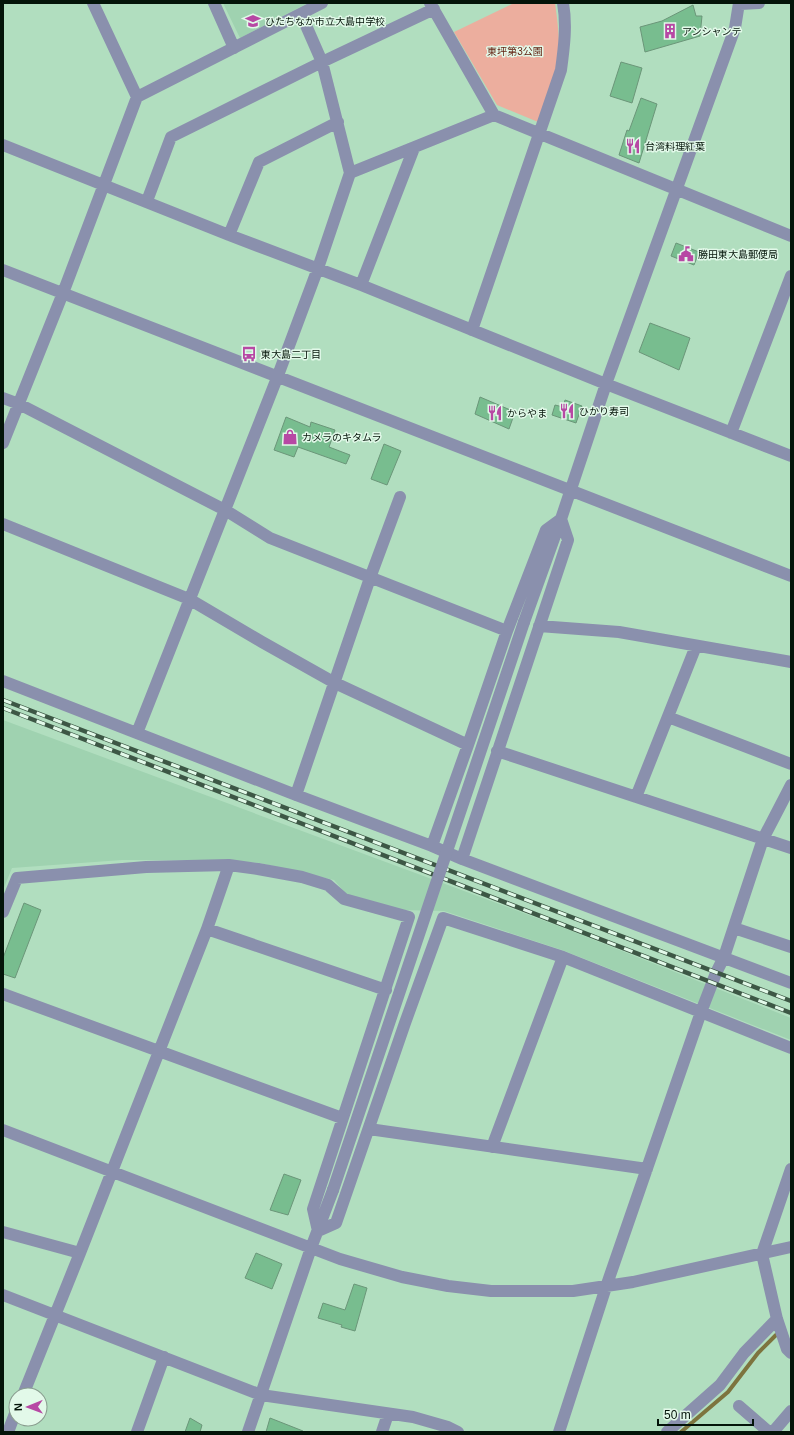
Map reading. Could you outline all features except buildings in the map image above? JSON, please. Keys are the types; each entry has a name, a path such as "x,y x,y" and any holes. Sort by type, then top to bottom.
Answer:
{"street":[{"path":"93,3 137,97"},
{"path":"214,3 234,48"},
{"path":"3,443 63,293 137,97 322,3"},
{"path":"472,330 561,70 565,41 565,12 563,3"},
{"path":"248,1432 311,1248 333,1190 524,622 571,491 606,384 735,28 739,4 759,3"},
{"path":"147,201 171,138 432,6 494,114 791,236"},
{"path":"137,733 278,378 318,268 350,173 322,62 301,14"},
{"path":"350,173 494,114"},
{"path":"229,235 259,162 338,122"},
{"path":"3,145 147,201 229,235 318,268 606,384 791,456"},
{"path":"361,285 414,148"},
{"path":"3,270 791,576"},
{"path":"731,433 791,276"},
{"path":"3,398 19,404 225,510 270,538 507,630"},
{"path":"296,795 370,578 400,497"},
{"path":"462,859 568,540 561,519"},
{"path":"432,846 507,630 546,530 561,519"},
{"path":"3,524 189,599 335,683 468,745"},
{"path":"539,626 619,632 791,662"},
{"path":"636,797 696,646"},
{"path":"3,681 296,795 432,846 462,859 724,957 791,984"},
{"path":"668,717 791,764"},
{"path":"497,751 791,848"},
{"path":"559,1432 606,1287 701,1012 716,973 724,957 763,839 791,785"},
{"path":"3,912 17,878 146,867 229,866 258,869 302,877 328,885 344,900 409,917 313,1209 318,1231"},
{"path":"26,1387 208,929 229,866"},
{"path":"318,1231 336,1223 443,918 563,958 791,1048"},
{"path":"734,928 791,947"},
{"path":"208,929 386,990"},
{"path":"492,1147 563,958"},
{"path":"3,994 342,1118"},
{"path":"369,1129 647,1169"},
{"path":"3,1130 340,1259 402,1277 448,1286 491,1291 574,1291 633,1282 791,1248"},
{"path":"791,1169 762,1254 777,1318 787,1349 791,1353"},
{"path":"3,1232 80,1253"},
{"path":"3,1295 261,1395 414,1417 448,1427 458,1432"},
{"path":"667,1432 720,1385 744,1352 777,1318"},
{"path":"137,1432 164,1357"},
{"path":"739,1406 769,1432"},
{"path":"773,1432 791,1411"},
{"path":"382,1432 388,1414"}],"shaded area":[{"name":"ひたちなか市立大島中学校","path":"223,3 308,3 240,38"},
{"path":"3,720 569,930 791,1018 791,1040 562,950 444,911 402,910 346,894 334,880 260,863 221,860 122,860 12,868 3,890"}],"green space":[{"name":"東坪第3公園","path":"514,3 555,3 558,24 559,53 552,83 538,122 497,105 454,32"}],"waterway":[{"path":"681,1432 728,1392 758,1353 776,1335"}],"railway":[{"path":"3,700 791,1001"},
{"path":"3,708 791,1013"}],"place":[{"name":"ひたちなか市立大島中学校","path":"253,21"},
{"name":"アンシャンテ","path":"670,31"},
{"name":"台湾料理紅葉","path":"633,146"},
{"name":"勝田東大島郵便局","path":"686,254"},
{"name":"東大島二丁目","path":"249,354"},
{"name":"ひかり寿司","path":"567,411"},
{"name":"からやま","path":"495,413"},
{"name":"カメラのキタムラ","path":"290,437"}]}
